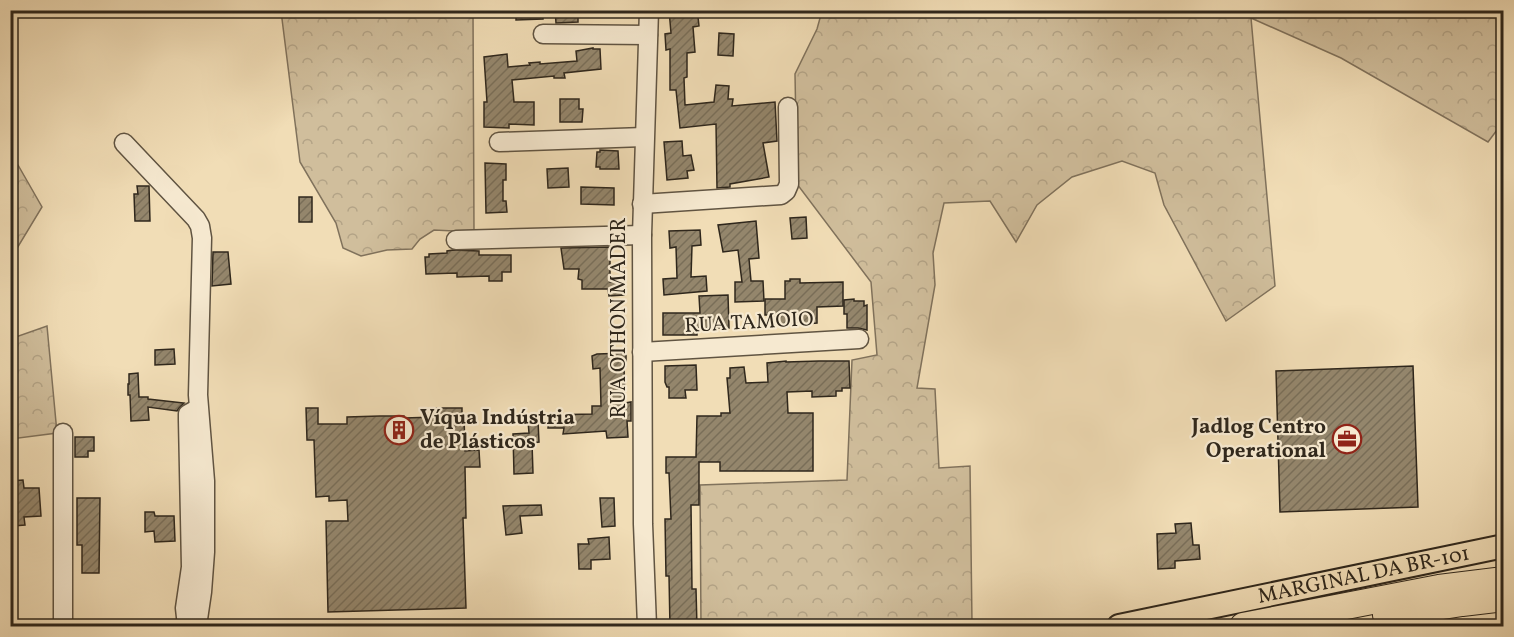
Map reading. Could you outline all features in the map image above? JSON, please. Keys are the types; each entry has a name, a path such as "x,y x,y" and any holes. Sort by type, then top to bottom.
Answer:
{"highway":[{"path":"1244,627 1430,589 1503,580"},
{"path":"1329,627 1439,606 1503,598"}],"main road":[{"name":"MARGINAL DA BR-101","path":"1119,627 1503,546"}],"street":[{"name":"RUA OTHON MADER","path":"646,627 643,557 642,204 649,10"},
{"path":"543,34 648,35"},
{"path":"642,204 781,195 786,191 789,183 788,107"},
{"path":"499,142 644,137"},
{"path":"124,143 196,219 202,238 198,395 205,481 205,552 197,627"},
{"path":"456,240 642,235"},
{"name":"RUA TAMOIO","path":"642,352 859,339"},
{"path":"187,627 185,608 190,567 188,420 193,410 200,409"},
{"path":"63,433 63,627"}],"green space":[{"path":"281,11 473,11 474,232 434,230 420,239 412,249 387,250 361,256 343,248 336,223 300,162"},
{"path":"822,11 1503,11 1503,122 1488,142 1341,58 1251,18 1275,286 1226,321 1164,205 1155,173 1122,161 1072,177 1037,205 1016,242 990,201 944,203 933,253 935,285 917,388 935,389 939,468 970,466 972,623 954,626 701,626 700,485 847,480 852,360 877,355 871,282 797,184 795,74 817,29"},
{"path":"10,162 18,165 42,207 16,250 11,250"},
{"path":"47,326 57,433 11,439 10,339"}],"building":[{"path":"516,10 543,10 543,19 516,20"},
{"path":"555,10 578,10 578,22 556,23"},
{"path":"669,10 688,10 689,17 698,17 699,26 693,27 695,52 687,53 687,77 684,78 685,105 714,102 716,85 729,86 728,99 733,99 732,106 775,102 777,141 763,143 769,177 717,188 716,124 680,128 676,90 670,90 670,49 666,50 665,34 671,33"},
{"path":"719,33 734,34 733,56 718,55"},
{"path":"600,49 601,69 564,73 565,78 554,78 554,76 512,80 514,102 534,102 534,125 509,124 509,128 484,127 484,102 487,102 484,57 507,54 508,67 540,62 540,64 577,61 576,51"},
{"path":"560,99 579,99 579,109 583,109 582,122 560,122"},
{"path":"682,141 683,156 691,155 694,170 687,171 688,178 667,180 664,142"},
{"path":"600,150 618,151 619,169 596,167 597,152"},
{"path":"485,163 506,164 503,201 506,201 507,212 486,213"},
{"path":"568,168 569,187 548,188 547,169"},
{"path":"137,186 149,186 150,221 135,221 134,194 138,194"},
{"path":"581,187 614,188 614,205 581,204"},
{"path":"299,197 312,197 312,222 299,222"},
{"path":"806,217 807,238 792,239 790,218"},
{"path":"756,221 759,258 749,259 751,281 763,281 764,301 735,302 735,282 742,282 738,250 723,252 718,225"},
{"path":"700,230 701,245 692,246 691,277 706,276 707,291 664,295 663,279 677,278 676,247 670,248 669,231"},
{"path":"610,247 610,282 623,281 624,295 609,296 608,289 582,289 582,280 578,279 579,269 564,269 561,248"},
{"path":"453,250 479,251 479,255 511,255 511,272 502,272 502,281 489,281 489,276 457,277 457,273 426,274 425,257 429,257 429,254 447,253"},
{"path":"213,252 228,252 231,284 212,286"},
{"path":"790,279 800,279 800,283 843,282 843,306 817,307 817,323 780,326 773,324 772,315 765,315 765,299 785,299 785,281 790,281"},
{"path":"728,295 729,328 697,328 697,335 663,335 663,313 700,313 699,296"},
{"path":"854,299 854,301 864,301 864,306 867,305 867,330 847,328 844,300"},
{"path":"174,349 175,364 155,365 155,350"},
{"path":"626,353 625,403 631,402 631,421 627,421 628,437 607,438 606,431 563,434 564,428 548,428 549,415 592,414 592,406 601,406 600,368 593,369 592,356"},
{"path":"849,361 850,388 836,391 836,396 812,397 812,391 787,392 788,413 813,413 813,471 720,471 720,462 699,462 699,505 691,505 692,589 696,589 697,627 670,627 665,519 671,519 666,457 696,457 697,416 721,416 721,413 730,413 727,378 730,378 730,368 744,367 746,383 768,382 767,363"},
{"path":"696,365 697,390 685,390 686,398 669,398 669,387 665,382 665,366"},
{"name":"Jadlog Centro Operational","path":"1413,366 1418,507 1280,512 1276,371"},
{"path":"138,373 139,397 184,403 177,411 148,407 149,420 131,421 130,395 128,395 129,374"},
{"name":"Víqua Indústria de Plásticos","path":"306,408 318,408 318,424 347,424 347,417 436,417 436,408 462,408 465,451 479,450 480,467 465,467 466,518 463,518 466,608 328,612 326,521 348,521 347,500 329,501 329,496 316,497 314,440 307,440"},
{"path":"528,421 538,421 539,442 532,443 533,473 514,474 513,434 529,433"},
{"path":"75,437 94,437 94,451 88,451 88,457 75,457"},
{"path":"23,480 24,488 39,488 41,516 24,517 25,525 13,526 10,525 10,481"},
{"path":"77,498 100,498 99,573 82,573 82,545 77,545"},
{"path":"600,498 614,498 615,526 602,527"},
{"path":"541,505 542,515 520,516 522,533 506,535 503,506"},
{"path":"145,512 154,512 155,516 174,516 175,541 155,542 154,531 145,532"},
{"path":"1191,523 1193,545 1199,545 1200,559 1175,561 1175,568 1158,569 1157,534 1176,533 1175,524"},
{"path":"609,537 610,559 591,560 591,569 579,569 578,544 589,544 588,539"}],"place":[{"name":"Víqua Indústria de Plásticos","path":"399,430"},
{"name":"Jadlog Centro Operational","path":"1347,439"}]}
